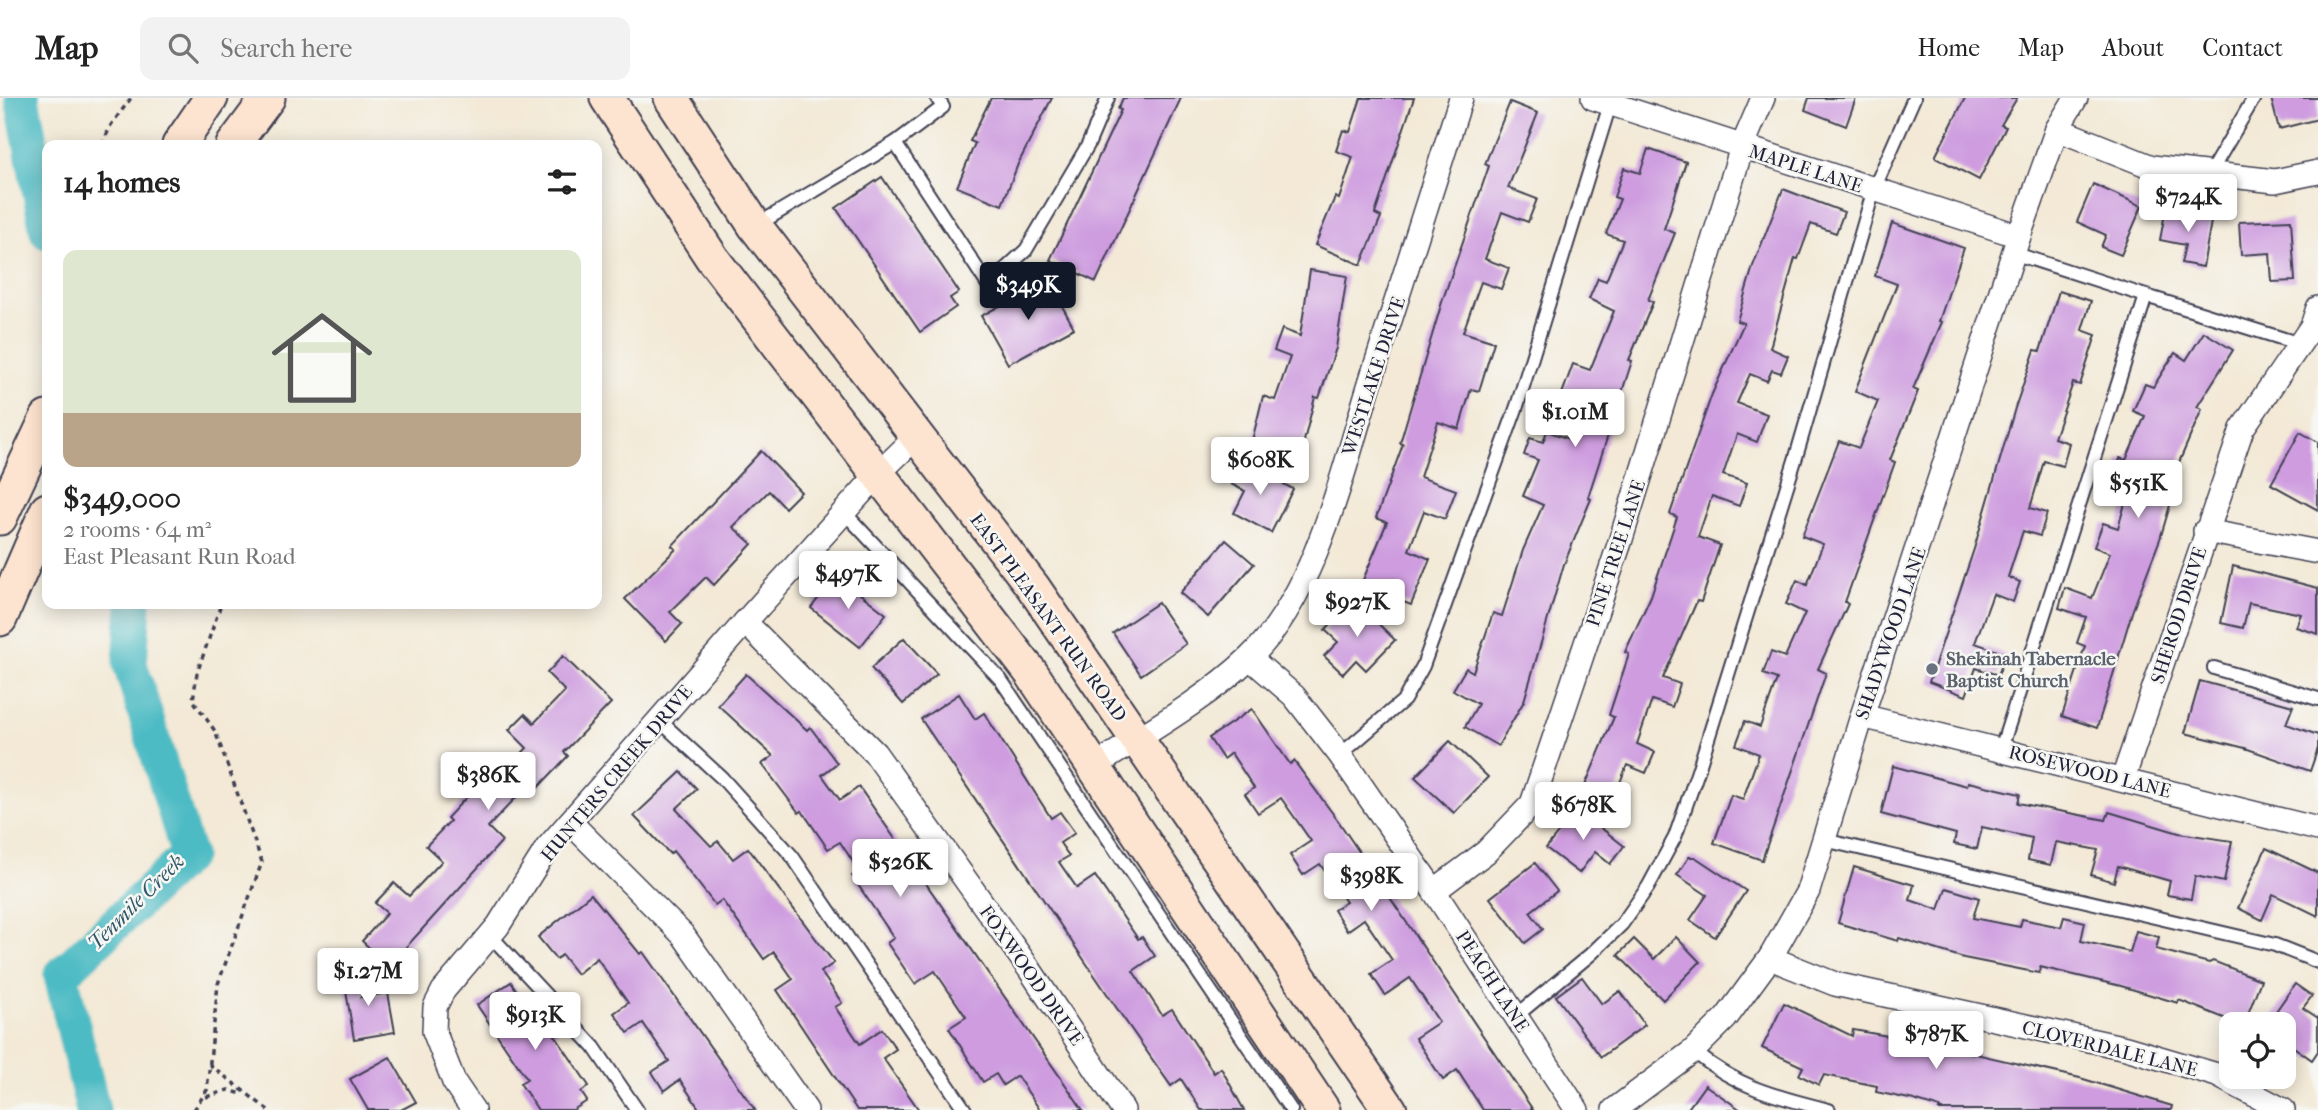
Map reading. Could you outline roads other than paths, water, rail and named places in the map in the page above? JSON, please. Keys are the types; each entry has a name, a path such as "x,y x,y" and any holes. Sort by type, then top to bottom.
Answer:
{"main road":[{"path":"182,140 211,98"},
{"path":"237,140 268,98"},
{"path":"607,98 712,258 880,472 1032,674 1323,1110"},
{"name":"EAST PLEASANT RUN ROAD","path":"671,98 755,226 1032,587 1390,1110"},
{"path":"712,258 755,226"},
{"path":"0,518 42,429"},
{"path":"0,620 42,521"}],"street":[{"name":"WESTLAKE DRIVE","path":"1093,767 1250,658 1284,614 1302,584 1332,504 1461,98"},
{"name":"PINE TREE LANE","path":"1434,891 1486,852 1532,804 1621,539 1742,148 1763,98"},
{"name":"SHADYWOOD LANE","path":"1614,1110 1693,1051 1726,1018 1770,958 1808,891 1862,716 2016,245 2057,128 2076,98"},
{"name":"MAPLE LANE","path":"1605,100 1742,148 1874,189 2016,245"},
{"path":"2057,128 2152,167 2275,181 2316,178"},
{"name":"SHEROD DRIVE","path":"2123,779 2205,531 2242,429 2312,326 2318,308"},
{"name":"HUNTERS CREEK DRIVE","path":"473,1110 454,1082 433,1031 435,1007 443,991 490,936 525,887 547,848 745,622 880,472 916,437"},
{"path":"2205,531 2318,552"},
{"name":"FOXWOOD DRIVE","path":"745,622 875,753 1030,970 1123,1110"},
{"name":"PEACH LANE","path":"1250,658 1294,696 1340,755 1434,891 1577,1110"},
{"name":"ROSEWOOD LANE","path":"1862,716 2318,829"},
{"path":"570,822 682,935 806,1110"},
{"name":"CLOVERDALE LANE","path":"1770,958 1835,984 2126,1048 2217,1075 2283,1110"}],"lane":[{"path":"755,226 895,144 943,107 937,98"},
{"path":"895,144 988,285 1026,250 1088,145 1108,98"},
{"path":"1516,1016 1591,954 1622,924 1648,887 1675,837 1784,496 1874,189 1914,98"},
{"path":"2210,173 2254,98"},
{"path":"1340,755 1404,699 1423,666 1517,406 1605,100"},
{"path":"2016,245 2146,296 2300,344"},
{"path":"2001,750 2146,296"},
{"path":"844,512 1001,680 1292,1110"},
{"path":"2214,668 2318,699"},
{"path":"660,720 722,778 792,856 965,1110"},
{"path":"1824,840 2275,945 2318,962"},
{"path":"490,936 594,1047 638,1110"},
{"path":"1693,1051 1720,1073 1749,1088 1829,1110"}],"waterway":[{"name":"Tenmile Creek","path":"22,98 42,204"},
{"name":"Tenmile Creek","path":"93,1110 61,975 188,855 130,664 134,609"}],"place":[{"name":"Shekinah Tabernacle Baptist Church","path":"1932,669"}]}
